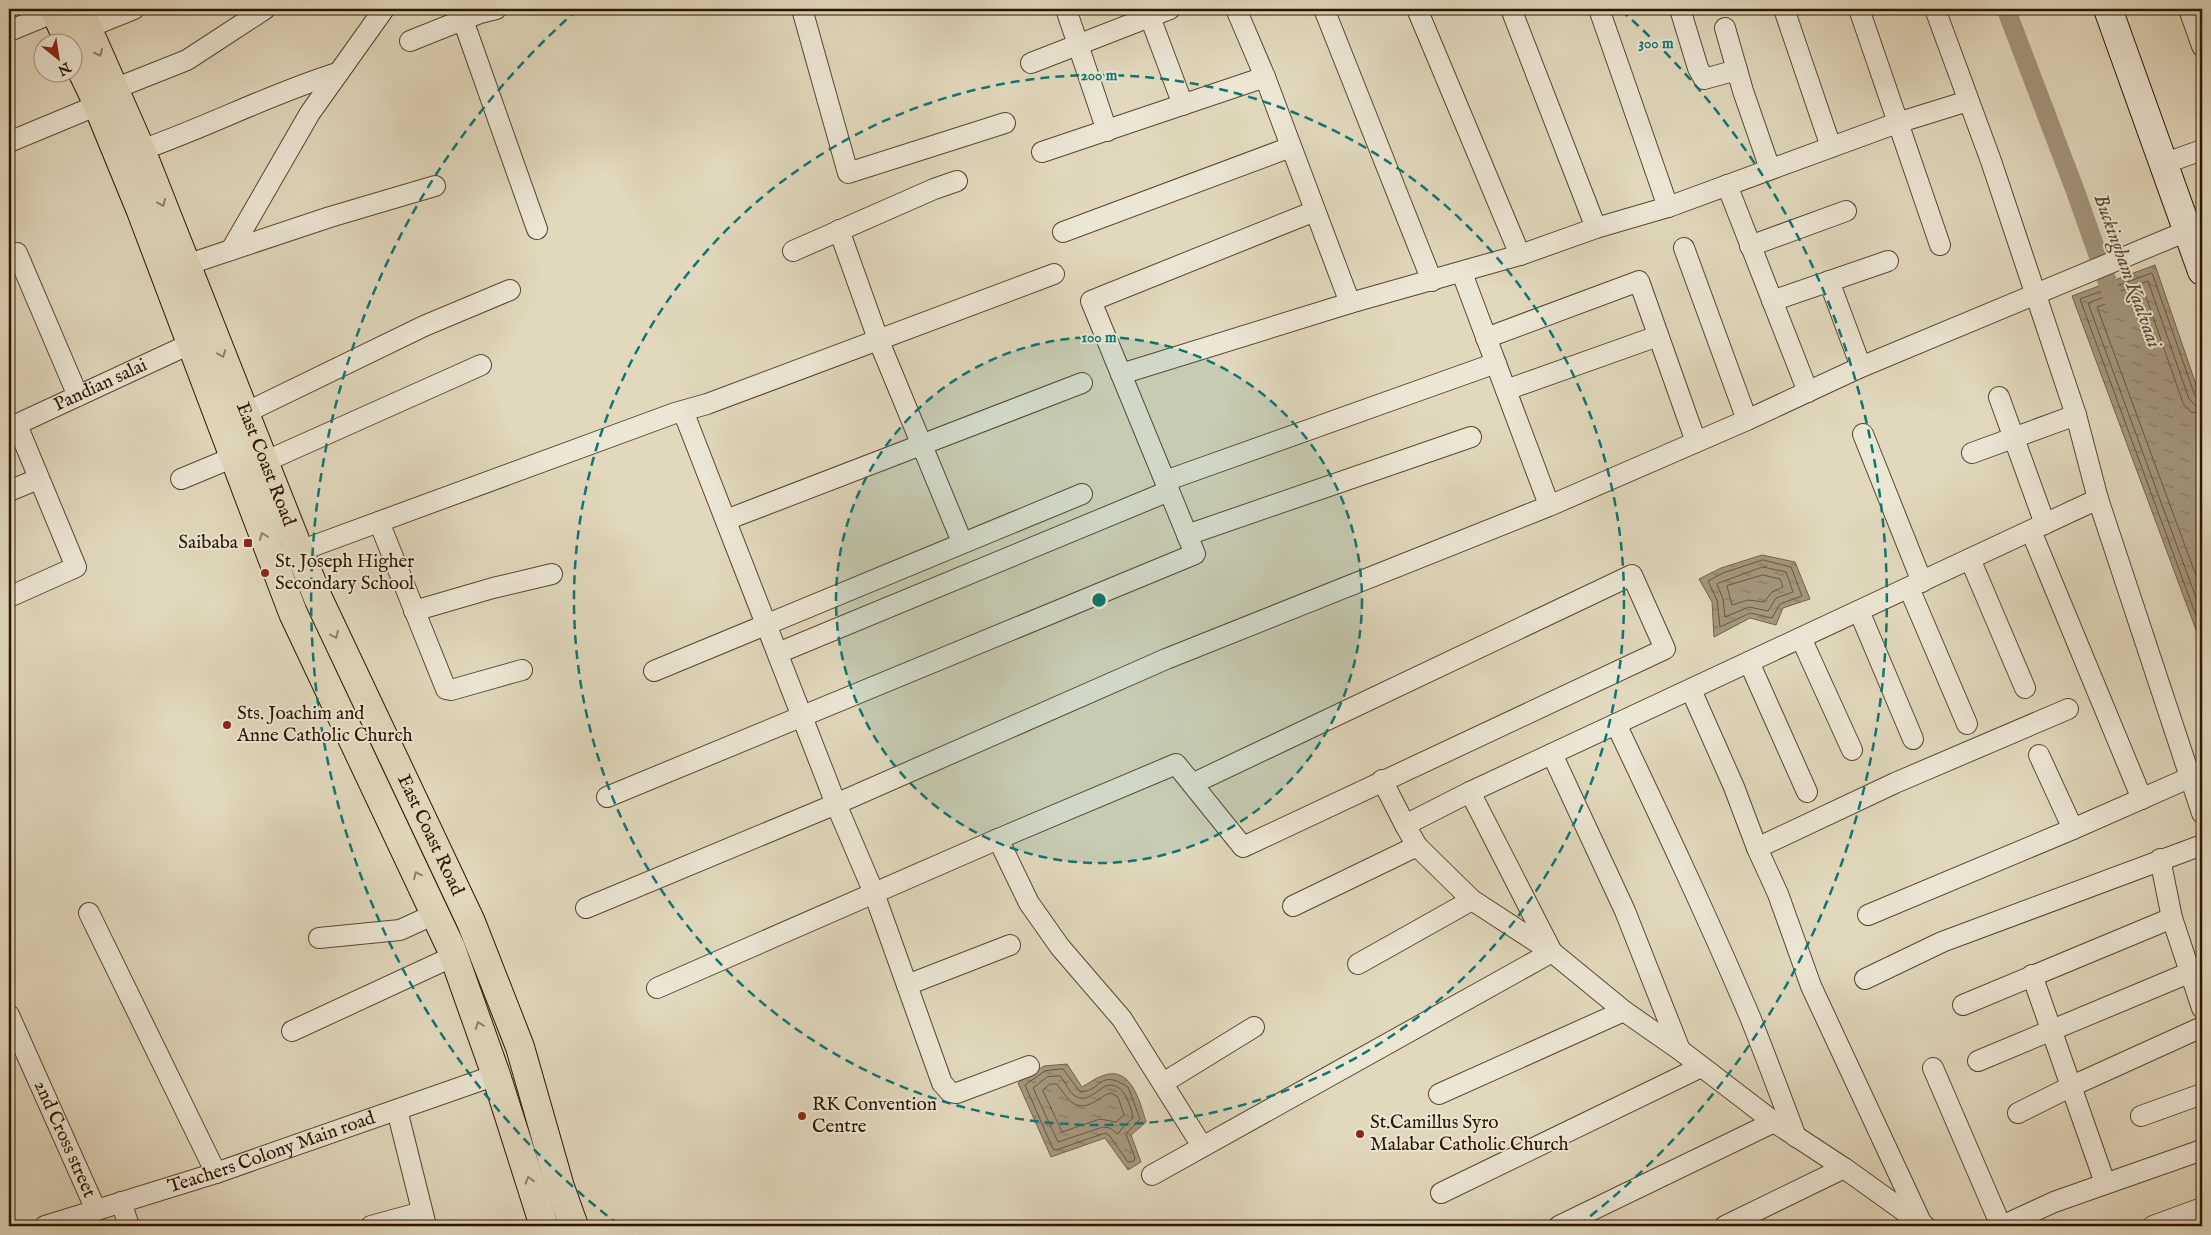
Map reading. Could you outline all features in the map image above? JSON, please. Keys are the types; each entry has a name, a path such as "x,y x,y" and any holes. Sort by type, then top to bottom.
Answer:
{"main road":[{"name":"East Coast Road","path":"69,25 106,97 140,150 318,598 471,922 520,1047 560,1187 574,1226"},
{"name":"East Coast Road","path":"106,97 192,344 292,610 454,956 496,1075 544,1226"},
{"path":"292,610 318,598"}],"street":[{"path":"9,30 69,25 134,9"},
{"path":"231,250 310,113 384,9"},
{"path":"410,41 496,9"},
{"path":"802,9 848,173 1004,123"},
{"path":"1066,9 1107,131"},
{"path":"1031,63 1078,46 1149,13 1170,9"},
{"path":"1236,9 1265,77 1350,303"},
{"path":"1324,9 1432,281"},
{"path":"1418,9 1520,255"},
{"path":"1511,9 1596,228"},
{"path":"1599,9 1668,207"},
{"path":"1680,9 1698,68 1704,79 1737,70"},
{"path":"1784,9 1831,147"},
{"path":"1859,9 1940,245"},
{"path":"1935,9 1990,161 2076,415 2098,499 2202,813"},
{"path":"2108,9 2202,270"},
{"path":"2188,9 2202,46"},
{"path":"9,142 188,60 259,11"},
{"path":"1149,13 1183,105"},
{"path":"463,20 537,229"},
{"path":"1725,28 1770,169"},
{"path":"140,150 191,132 302,84 337,73"},
{"path":"1042,152 1265,77"},
{"path":"1122,374 1350,303 1462,273 1520,255 1596,228 1668,207 1897,123 1968,101"},
{"path":"1063,232 1291,147"},
{"path":"2163,164 2202,150"},
{"path":"793,251 957,181"},
{"path":"1727,185 1808,392"},
{"path":"186,264 435,186"},
{"path":"607,797 1195,554 1091,300 1315,211"},
{"path":"1750,246 1846,211"},
{"path":"839,230 878,339 962,542"},
{"path":"586,908 836,804 1166,659 1549,505 1747,420 1861,367 2187,231"},
{"path":"1684,248 1747,420"},
{"path":"17,253 78,396"},
{"path":"1772,301 1888,261"},
{"path":"1462,273 1549,505"},
{"path":"273,561 683,410 707,404 1054,274"},
{"path":"1486,338 1639,281 1696,442"},
{"path":"1829,282 1861,367"},
{"path":"245,413 424,326 510,290"},
{"path":"1506,390 1658,336"},
{"name":"Pandian salai","path":"13,427 192,344"},
{"path":"778,652 1167,486 1496,363"},
{"path":"264,462 481,365"},
{"path":"726,520 1082,383"},
{"path":"1999,397 2014,437 2038,527 2142,799"},
{"path":"683,410 836,804 874,893 942,1083 950,1092 966,1091 1029,1066"},
{"path":"1972,453 2076,415"},
{"path":"9,597 76,567 13,427"},
{"path":"1863,434 1915,585 1967,724"},
{"path":"1187,535 1470,437"},
{"path":"181,479 234,457"},
{"path":"9,491 38,480"},
{"path":"654,671 766,623 1082,494"},
{"path":"1405,825 1470,792 2098,499"},
{"path":"379,522 446,689 451,690 522,670"},
{"path":"1970,559 2025,688"},
{"path":"414,611 552,574"},
{"path":"657,988 998,838 1176,764 1192,784 1243,847 1382,780 1665,649 1632,575 1192,784"},
{"path":"1858,611 1914,739"},
{"path":"1801,638 1852,750"},
{"path":"1749,662 1806,792"},
{"path":"1690,690 1734,787 1757,848 1778,894 1811,986 1919,1225"},
{"path":"1757,848 1895,783 2068,709"},
{"path":"1616,724 1729,969 1796,1137"},
{"path":"1552,754 1625,911 1680,1050"},
{"path":"2039,755 2073,829"},
{"path":"1868,915 2191,777"},
{"path":"1382,780 1417,846 1472,900 1552,952 1624,1012 1680,1050 1774,1122 1844,1168 1919,1225"},
{"path":"1470,792 1552,952"},
{"path":"998,838 1028,903 1060,947 1122,1019 1202,1146"},
{"path":"1865,978 1942,942 2160,859 2202,845"},
{"path":"1293,906 1417,846"},
{"path":"2160,859 2172,918 2202,1008"},
{"path":"1358,964 1472,900"},
{"path":"89,913 216,1173"},
{"path":"319,938 400,930 435,914"},
{"path":"1963,1005 2172,918"},
{"path":"907,985 1010,945"},
{"path":"1152,1175 1552,952"},
{"path":"292,1031 454,956"},
{"path":"1978,1061 2191,972"},
{"path":"2032,975 2105,1183"},
{"path":"1439,1094 1624,1012"},
{"name":"2nd Cross street","path":"9,1015 96,1210"},
{"path":"1163,1083 1254,1027"},
{"path":"2018,1113 2072,1086 2202,1027"},
{"path":"1441,1193 1701,1067"},
{"path":"1933,1068 2002,1226 2054,1202 2202,1150"},
{"name":"Teachers Colony Main road","path":"45,1226 216,1173 496,1075"},
{"path":"2141,1116 2202,1094"},
{"path":"372,1226 424,1219 397,1110"},
{"path":"1558,1226 1774,1122"},
{"path":"1726,1226 1844,1168"},
{"path":"121,1202 128,1226"},
{"path":"2153,1226 2202,1208"}],"water":[{"path":"2155,265 2202,402 2202,646 2072,296"},
{"path":"1762,555 1795,562 1810,599 1783,608 1776,625 1750,618 1714,637 1712,602 1699,579 1721,568"},
{"path":"1067,1064 1082,1087 1099,1077 1112,1074 1120,1075 1133,1087 1146,1122 1131,1135 1141,1162 1128,1170 1105,1138 1051,1157 1018,1083 1044,1066"}],"waterway":[{"name":"Buckingham Kaalvaai","path":"2006,9 2075,190 2116,306"}],"place":[{"name":"Saibaba","path":"248,543"},
{"name":"St. Joseph Higher Secondary School","path":"265,573"},
{"name":"Sts. Joachim and Anne Catholic Church","path":"227,725"},
{"name":"RK Convention Centre","path":"802,1116"},
{"name":"St.Camillus Syro Malabar Catholic Church","path":"1360,1134"}]}
